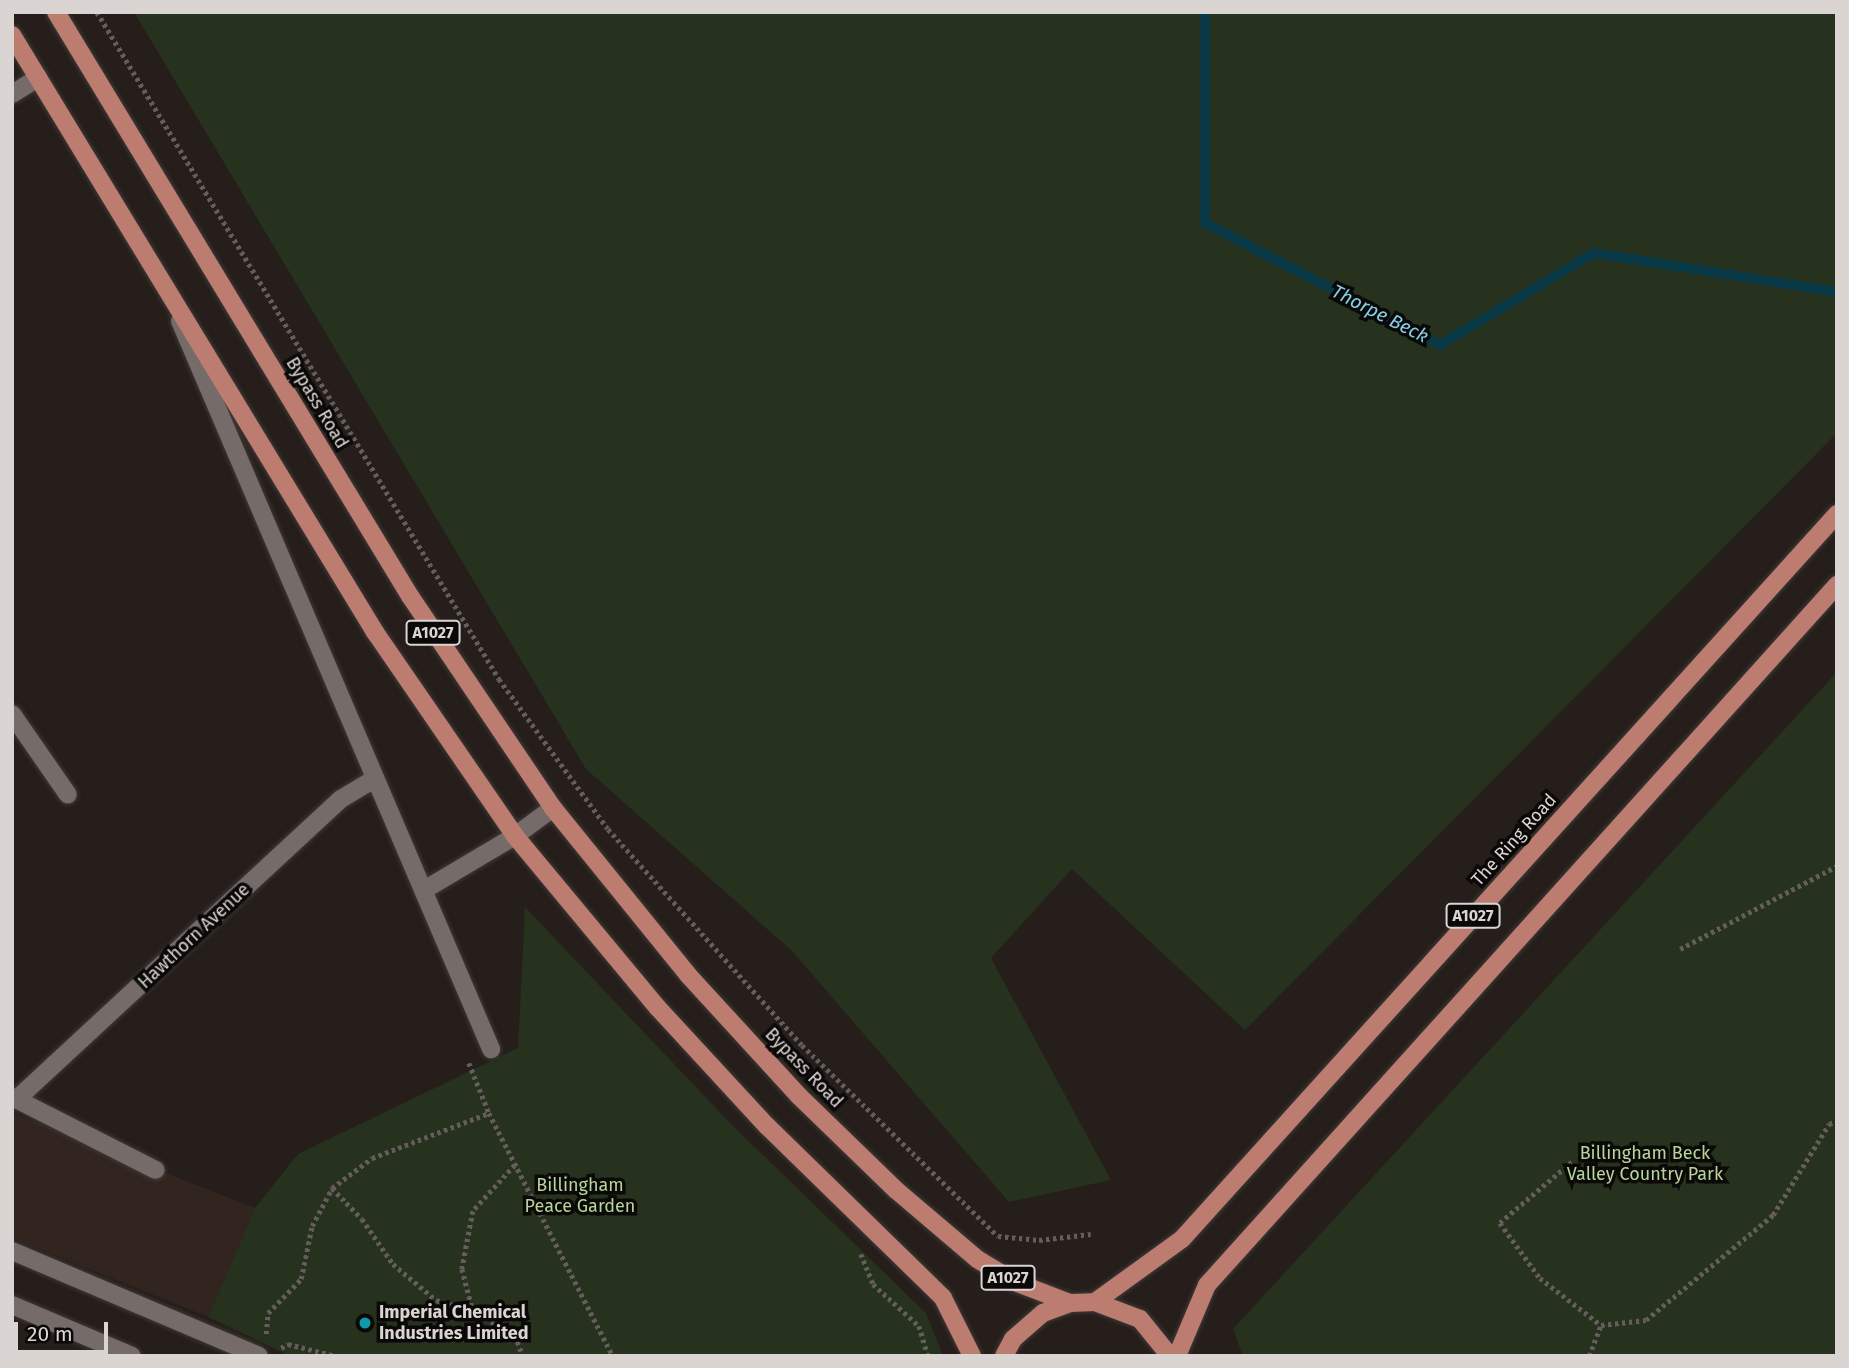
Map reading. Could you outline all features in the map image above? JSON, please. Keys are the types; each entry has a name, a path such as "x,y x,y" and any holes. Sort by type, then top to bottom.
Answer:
{"main road":[{"name":"Bypass Road","path":"56,12 402,584 553,808 689,976 799,1096 896,1190 977,1259 1015,1282 1070,1303"},
{"name":"A1027","path":"12,35 376,632 516,836 658,1009 767,1126 943,1298 972,1356"},
{"name":"The Ring Road","path":"1095,1302 1182,1238 1837,514"},
{"name":"A1027","path":"1177,1356 1207,1285 1837,585"},
{"name":"A1027","path":"1004,1356 1013,1339 1043,1313 1070,1303 1095,1302 1140,1319 1170,1356"}],"street":[{"path":"12,94 38,78"},
{"path":"170,298 491,1049"},
{"path":"12,714 68,795"},
{"name":"Hawthorn Avenue","path":"15,1098 341,799 374,779"},
{"path":"424,890 516,836 553,808"},
{"path":"15,1098 156,1170"},
{"path":"12,1251 262,1350"},
{"path":"12,1305 132,1356"}],"path":[{"path":"97,12 499,679 608,829 802,1045 998,1236 1039,1240 1091,1234"},
{"path":"1680,949 1837,866"},
{"path":"491,1049 468,1059 489,1113 613,1356"},
{"path":"262,1350 268,1313 301,1279 312,1226 332,1188 372,1158 489,1113"},
{"path":"1572,1162 1500,1223 1540,1278 1601,1325 1646,1320 1773,1215 1829,1124 1837,1121"},
{"path":"473,1311 462,1269 473,1211 515,1165"},
{"path":"332,1188 362,1219 393,1264 436,1300 473,1311 515,1335 523,1356"},
{"path":"873,1284 919,1326 928,1356"},
{"path":"1588,1356 1601,1325"},
{"path":"278,1350 288,1344 336,1356"}],"shaded area":[{"path":"12,1113 255,1208 208,1317 12,1238"}],"green space":[{"path":"134,12 1837,12 1837,433 1245,1030 1072,869 991,958 1111,1180 1009,1202 792,951 586,769"},
{"name":"Billingham Beck Valley Country Park","path":"1837,672 1837,1356 1243,1356 1233,1329"},
{"name":"Billingham Peace Garden","path":"525,907 731,1124 926,1313 943,1356 290,1356 208,1317 255,1208 298,1154 518,1048"}],"waterway":[{"name":"Thorpe Beck","path":"1205,12 1205,223 1440,345 1594,253 1837,292"}],"place":[{"name":"Imperial Chemical Industries Limited","path":"365,1323"}]}
